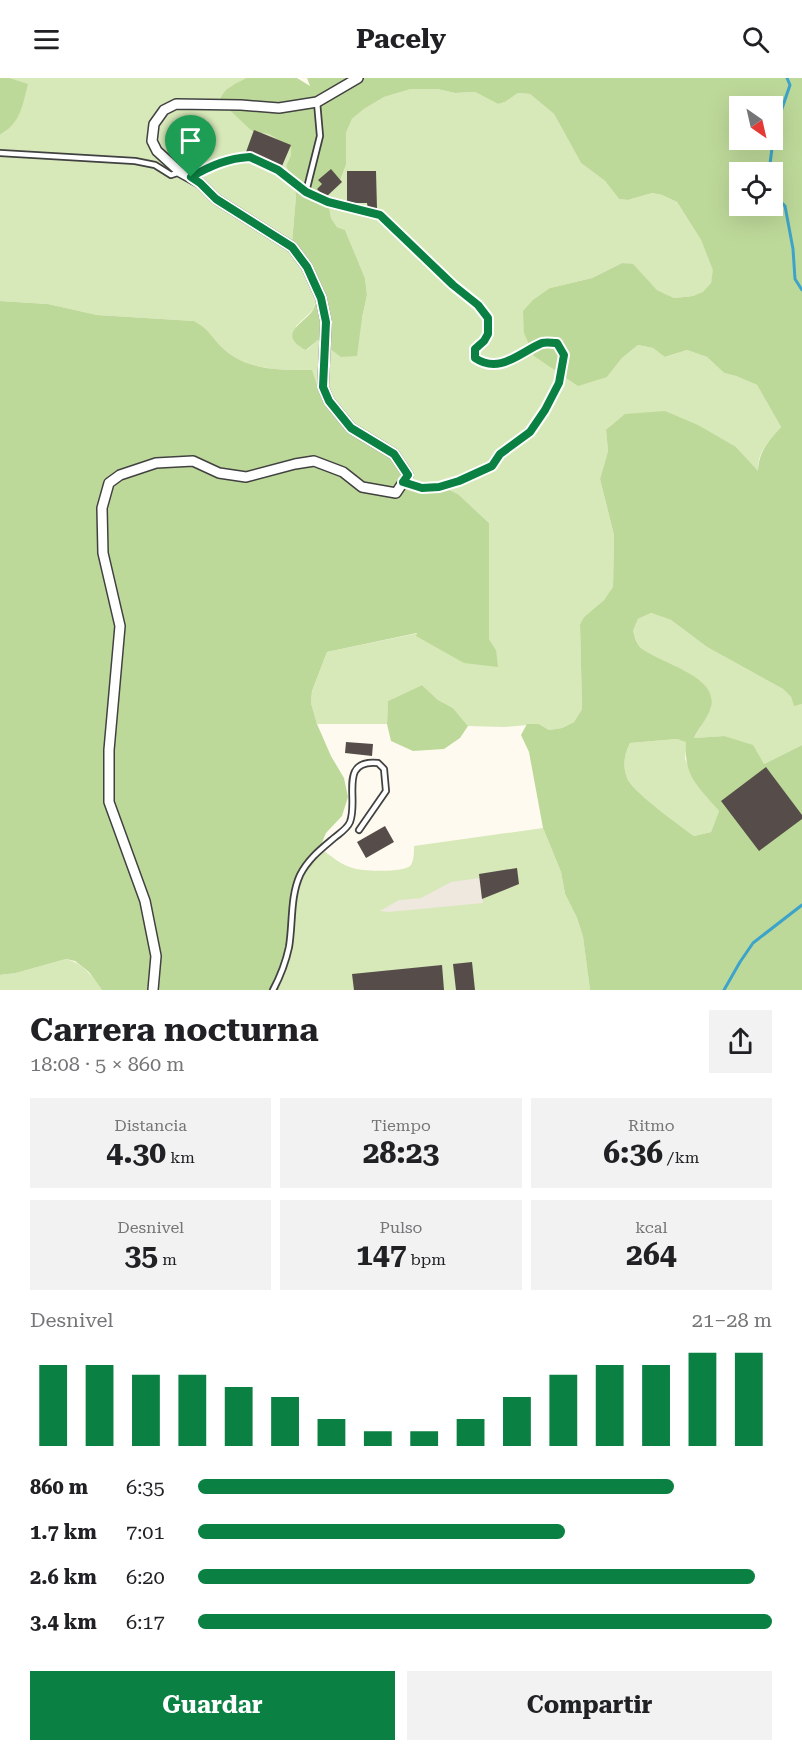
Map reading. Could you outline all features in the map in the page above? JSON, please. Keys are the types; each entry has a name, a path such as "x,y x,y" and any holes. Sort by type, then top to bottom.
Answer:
{"street":[{"path":"153,990 156,956 145,901 109,802 109,750 120,626 104,553 102,508 109,483 120,475 156,463 193,461 219,473 246,477 314,461 343,472 362,487 396,493 408,475 394,454 351,428 329,401 323,387 326,322 321,298 307,267 292,247 216,199 200,183 180,172 162,158 152,141 154,124 160,114 169,107 183,104 279,108 317,102 358,78"}],"lane":[{"path":"306,192 321,136 317,102"},
{"path":"0,153 135,161 155,165 171,175 180,172"},
{"path":"191,177 232,158 250,157 278,170 306,192 328,202 364,211"},
{"path":"403,482 422,488 449,484 492,466 500,454"},
{"path":"273,990 289,947 296,889 301,873 316,853 346,829 352,815 353,779 356,768 364,763 378,763 384,769 386,791 359,830"}],"path":[{"path":"364,211 380,215 453,285 478,305 488,318 488,334 475,349 475,358 484,364 505,363 545,342 557,343 564,355 559,383 545,410 530,432 500,454"}],"green space":[{"path":"0,78 10,78 28,84 17,119 0,135"},
{"path":"10,78 246,78 229,88 252,132 269,134 291,148 291,155 286,166 293,180 296,196 292,242 316,300 313,310 296,326 297,343 307,350 318,340 362,318 367,295 365,278 345,230 337,227 331,218 328,200 329,194 339,183 346,165 346,133 352,119 384,97 411,89 437,89 455,93 475,92 498,104 518,93 530,94 554,114 581,163 605,181 619,199 628,200 652,193 677,202 701,240 714,270 711,283 703,293 674,298 657,290 633,265 622,263 592,278 550,288 607,377 622,358 638,345 653,348 666,357 687,350 707,357 724,373 757,385 781,427 762,452 758,472 736,447 606,430 608,451 600,479 614,535 613,588 580,624 582,709 574,722 562,728 549,730 539,724 504,727 468,726 453,708 438,700 422,685 388,701 387,724 317,724 311,703 312,691 327,652 419,633 496,650 489,639 489,523 458,494 450,490 425,486 412,478 404,463 338,420 322,400 311,370 266,368 244,362 225,350 204,327 194,321 97,315 48,304 0,301 0,135 6,131 27,84"},
{"path":"246,78 297,78 310,86 307,78 802,78 802,704 794,706 791,697 783,689 707,647 671,620 651,613 638,619 633,631 640,647 687,672 707,688 712,698 710,710 694,738 724,736 753,745 764,764 802,745 802,990 590,990 583,937 577,918 565,894 561,872 543,828 529,752 521,735 527,724 539,724 549,730 562,728 574,722 582,709 580,624 584,617 604,600 613,587 614,535 600,479 608,451 606,430 625,414 665,411 698,425 736,447 758,471 762,452 781,427 757,385 724,373 707,357 687,350 665,357 653,348 638,345 622,358 607,377 578,386 534,356 524,333 523,311 533,300 550,288 592,278 622,263 633,264 657,290 674,298 693,296 703,292 711,283 713,270 701,240 677,202 652,193 628,200 619,199 605,181 581,163 554,114 530,94 518,93 498,104 475,92 455,93 437,89 411,89 384,97 352,119 346,133 346,165 339,183 329,194 331,218 337,227 345,230 365,278 367,295 357,356 341,357 318,340 306,350 297,344 292,334 313,310 316,300 292,242 296,196 293,180 286,166 291,155 291,148 269,134 253,132 220,101 234,84","holes":["677,739 686,742 687,764 690,772 698,787 719,811 711,832 694,836 640,793 626,775 625,757 630,743"]},
{"path":"0,301 48,304 97,315 194,321 225,350 244,362 266,368 312,370 322,400 338,420 404,463 412,478 425,486 450,490 458,494 489,523 489,639 496,650 498,667 464,663 416,636 417,633 327,652 312,691 311,703 317,724 331,756 344,778 348,797 342,816 326,833 313,864 296,883 289,917 291,934 279,990 102,990 89,972 75,961 66,959 16,973 0,975"},
{"path":"651,613 671,620 707,647 783,689 791,697 794,705 802,704 802,745 764,764 724,736 694,738 711,708 638,645 633,631 638,619"},
{"path":"422,685 438,700 453,708 468,726 460,738 444,749 413,751 391,741 387,724 388,701"},
{"path":"677,739 687,741 685,759 697,785 719,811 711,832 694,836 640,793 626,775 624,761 630,743"},
{"path":"543,828 561,872 565,894 577,918 583,937 590,990 279,990 291,934 289,917 296,883 320,848 351,868 394,870 411,865 414,846"},
{"path":"66,959 82,967 102,990 0,990 0,975 16,973"}],"shaded area":[{"path":"479,878 483,903 380,911 399,900 421,898 451,882"}],"building":[{"path":"254,130 291,145 282,166 246,152"},
{"path":"331,169 342,182 325,198 317,189 322,184 318,180"},
{"path":"347,171 376,171 377,209 368,210 367,203 347,203"},
{"path":"346,742 373,744 372,756 345,753"},
{"path":"766,767 802,815 802,819 759,851 721,801"},
{"path":"385,826 394,842 366,858 357,842"},
{"path":"517,868 519,884 482,899 479,874"},
{"path":"472,962 475,990 456,990 453,964"},
{"path":"442,965 444,990 354,990 352,974"}],"waterway":[{"path":"770,162 774,132 790,85 787,78"},
{"path":"783,204 793,249 795,279 802,290"},
{"path":"724,990 753,943 802,905"}],"route":[{"path":"250,157 278,170 306,192 328,202 380,215 453,285 478,305 488,318 488,334 475,349 475,358 484,364 505,363 545,342 557,343 564,355 559,383 530,432 500,454 492,466 459,481 439,487 422,488 403,482 408,475 394,454 351,428 329,401 323,387 326,322 321,298 307,267 292,247 216,199 191,177 232,158 250,157"}]}
